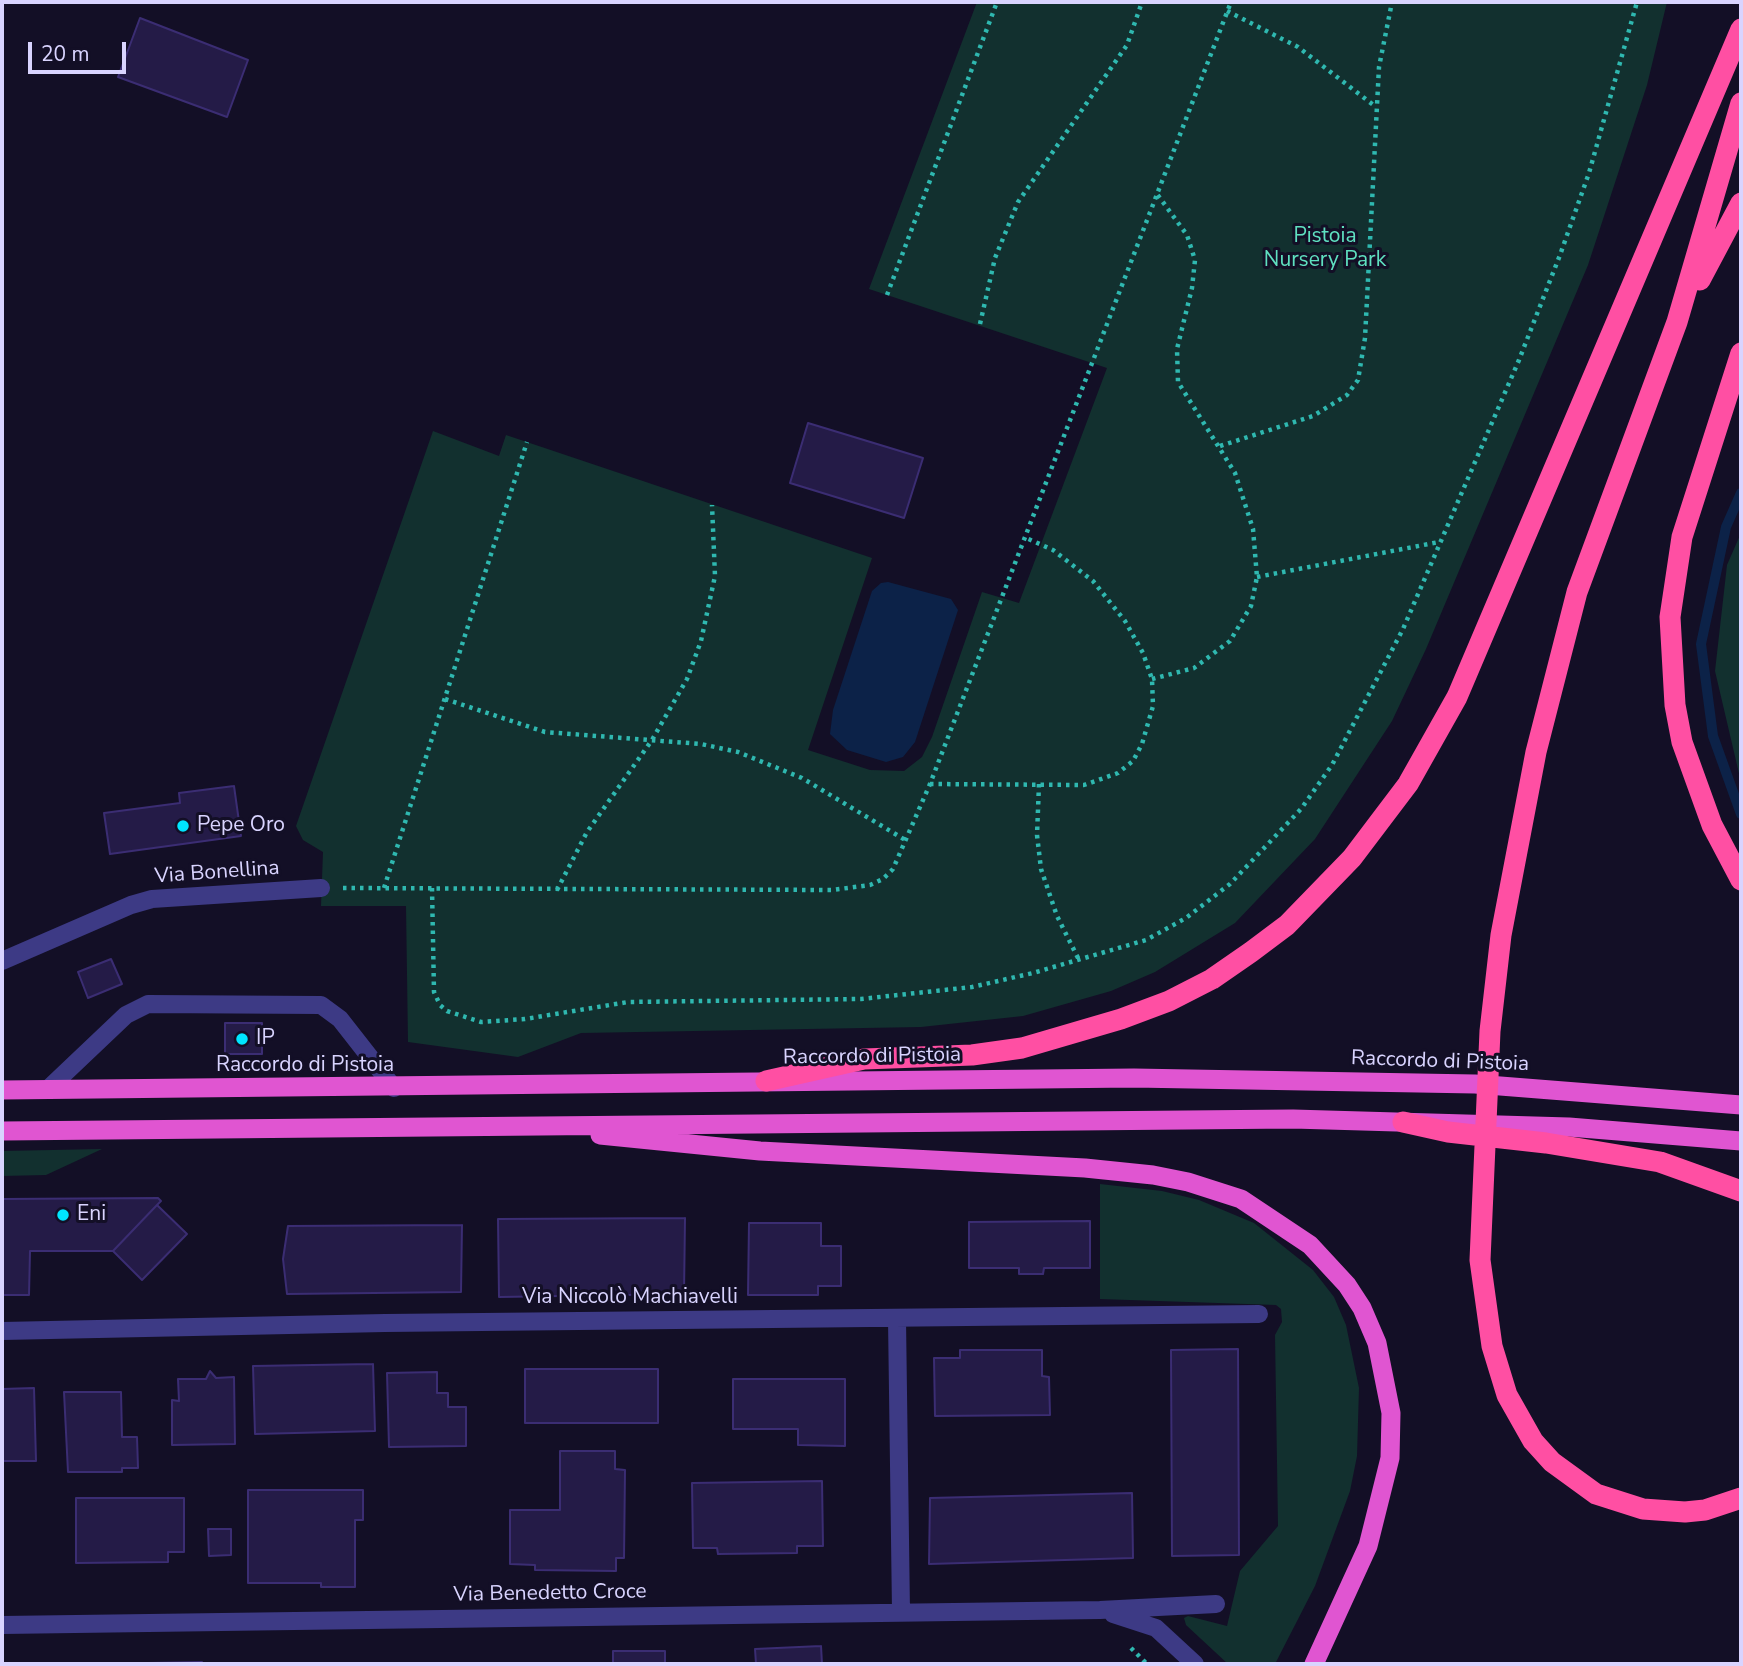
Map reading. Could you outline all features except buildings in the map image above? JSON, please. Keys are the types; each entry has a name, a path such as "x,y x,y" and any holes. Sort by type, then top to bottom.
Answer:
{"highway":[{"path":"766,1081 864,1059 972,1055 1022,1048 1133,1014 1212,979 1251,952 1287,925 1352,858 1408,784 1457,697 1741,29"},
{"path":"1741,103 1677,322 1604,515 1558,662 1516,844 1501,935 1490,1031 1480,1260 1492,1346 1507,1395 1542,1452 1571,1479 1596,1494 1643,1509 1685,1512 1705,1510 1741,1498"},
{"path":"1677,322 1741,203"},
{"path":"1741,353 1682,537 1674,577 1670,638 1675,705 1693,778 1712,825 1741,880"},
{"name":"Raccordo di Pistoia","path":"2,1090 394,1088 1134,1078 1475,1084 1741,1105"},
{"path":"2,1131 1293,1119 1569,1127 1741,1141"},
{"path":"1403,1122 1448,1132 1546,1143 1660,1162 1741,1191"},
{"path":"508,1125 760,1151 1071,1167 1153,1175 1188,1182 1241,1199 1276,1220 1310,1245 1347,1284 1362,1308 1377,1343 1391,1413 1390,1458 1374,1525 1355,1581 1314,1664"}],"street":[{"name":"Via Bonellina","path":"2,961 131,905 152,899 321,888"},
{"path":"47,1090 126,1015 148,1004 321,1005 340,1019 394,1088"},
{"name":"Via Niccolò Machiavelli","path":"2,1331 384,1322 1259,1314"},
{"path":"897,1319 901,1612"},
{"name":"Via Benedetto Croce","path":"2,1625 1100,1610 1216,1604"},
{"name":"Via Benedetto Croce","path":"1100,1610 1156,1628 1195,1664"}],"path":[{"path":"887,295 996,2"},
{"path":"980,324 995,258 1018,202 1121,55 1142,2"},
{"path":"321,888 855,889 883,879 893,869 930,783 1231,2"},
{"path":"1220,446 1313,416 1347,395 1358,380 1364,338 1379,67 1392,2"},
{"path":"432,888 434,992 439,1005 447,1011 481,1022 525,1019 628,1002 913,995 972,987 1146,940 1186,918 1230,884 1301,809 1332,765 1403,629 1519,360 1560,255 1596,148 1637,2"},
{"path":"1227,11 1298,47 1376,107"},
{"path":"1152,679 1195,668 1230,641 1251,606 1257,577 1253,529 1244,497 1220,446 1178,382 1177,349 1192,288 1195,260 1187,235 1157,193"},
{"path":"384,888 527,442"},
{"path":"557,890 587,832 652,740 687,679 709,608 715,576 712,505"},
{"path":"930,783 1093,783 1118,773 1133,761 1149,726 1153,706 1152,679 1143,653 1125,621 1093,581 1053,550 1024,537"},
{"path":"1257,577 1440,542"},
{"path":"445,699 545,732 701,744 738,752 779,767 863,812 906,841"},
{"path":"1039,784 1037,835 1041,869 1057,916 1079,960"}],"green space":[{"name":"Pistoia Nursery Park","path":"977,2 1667,2 1647,85 1588,265 1426,649 1392,721 1315,839 1235,923 1155,972 1111,991 1023,1016 921,1027 581,1033 518,1057 408,1042 406,906 321,906 323,852 303,840 296,826 433,431 499,456 506,435 872,558 808,750 870,770 904,771 922,757 932,737 982,592 1019,603 1107,368 869,289"},
{"path":"1741,533 1741,782 1715,671 1727,565"},
{"path":"102,1149 46,1175 2,1176 2,1151"},
{"path":"1100,1184 1162,1191 1199,1200 1254,1223 1313,1270 1334,1297 1346,1325 1359,1388 1357,1456 1350,1491 1315,1586 1275,1664 1228,1664 1186,1625 1184,1618 1188,1616 1227,1626 1240,1571 1278,1526 1275,1335 1282,1322 1281,1309 1276,1305 1100,1299"}],"water":[{"path":"888,582 951,599 958,610 915,742 903,757 886,762 847,750 830,734 833,710 872,591 881,583"}],"waterway":[{"path":"1741,493 1726,527 1701,644 1713,736 1741,814"}],"place":[{"name":"Pepe Oro","path":"183,826"},
{"name":"IP","path":"242,1039"},
{"name":"Eni","path":"63,1215"}]}
